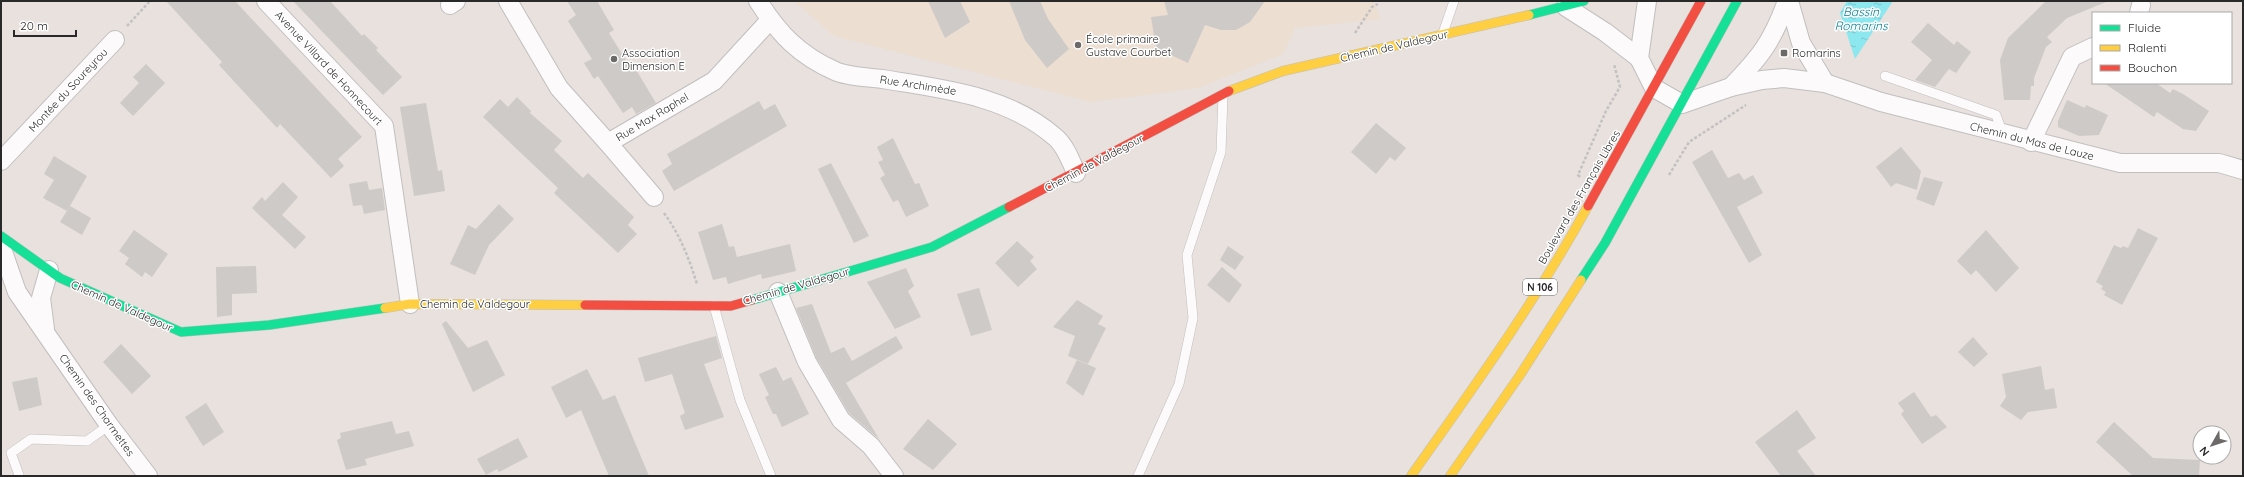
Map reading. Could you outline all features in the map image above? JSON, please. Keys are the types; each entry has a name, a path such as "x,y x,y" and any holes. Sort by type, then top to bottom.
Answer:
{"street":[{"name":"Avenue Villard de Honnecourt","path":"266,1 384,126 410,304"},
{"name":"Rue Max Raphel","path":"508,1 559,88 608,143 714,81 770,20"},
{"name":"Rue Archimède","path":"758,1 770,20 799,52 836,71 963,92 1016,111 1056,137 1070,157 1076,173"},
{"name":"Chemin de Valdegour","path":"1,236 60,278 181,332 269,325 410,304 731,306 932,247 1076,173 1223,93 1283,71 1566,7 1584,1"},
{"path":"1639,58 1647,1"},
{"name":"Boulevard des Français Libres","path":"1411,476 1499,352 1569,241 1701,1"},
{"name":"N 106","path":"1450,476 1520,375 1605,243 1737,1"},
{"path":"1788,1 1801,43 1825,83"},
{"path":"1731,87 1757,60 1770,42 1788,1"},
{"path":"1566,7 1605,32 1639,58 1654,88 1682,104"},
{"name":"Montée du Soureyrou","path":"1,161 114,40"},
{"path":"2031,142 2072,57 2092,47"},
{"name":"Chemin du Mas de Lauze","path":"1682,104 1731,87 1762,80 1784,78 1825,83 1881,102 2031,142 2120,163 2219,163 2243,170"},
{"path":"608,143 654,197"},
{"name":"Chemin des Charmettes","path":"1,246 17,292 109,425 148,476"},
{"name":"Chemin des Charmettes","path":"46,334 40,298 49,270"},
{"path":"778,292 808,362 841,420 871,446 894,476"}],"lane":[{"path":"1443,34 1454,1"},
{"path":"1885,76 1996,115 2003,134"},
{"path":"1138,476 1179,384 1193,318 1187,255 1220,152 1223,93"},
{"path":"714,306 740,400 771,476"},
{"path":"19,475 11,452 31,439 87,441 109,425"}],"path":[{"name":"Montée du Soureyrou","path":"114,40 150,1"},
{"path":"1352,38 1372,7 1378,4"},
{"path":"1583,178 1578,175 1606,111 1620,87 1605,32"},
{"path":"1665,181 1689,142 1751,102"},
{"path":"654,197 676,230 688,257 699,291 700,306"}],"shaded area":[{"name":"École primaire Gustave Courbet","path":"794,1 1373,1 1381,19 1295,28 1283,54 1198,88 1091,102 834,36"}],"water":[{"name":"Bassin Romarins","path":"1847,1 1893,1 1855,59 1840,13"}],"building":[{"path":"166,1 235,1 362,137 338,159 344,166 331,178 280,124 277,128 219,65 222,62"},
{"path":"293,1 330,1 362,36 364,34 378,48 376,50 402,77 383,95"},
{"path":"567,1 597,1 614,30 609,33 632,70 635,68 656,103 636,114 632,107 623,113 598,76 594,79 584,63 592,59 568,21 576,15"},
{"path":"928,1 960,1 970,22 945,38"},
{"path":"1009,1 1040,1 1048,19 1069,49 1047,68 1025,40"},
{"path":"1164,1 1265,1 1250,22 1236,30 1221,30 1205,25 1188,63 1156,48 1151,17 1168,15"},
{"path":"2046,1 2106,2 2067,18 2047,37 2052,42 2046,47 2034,78 2034,86 2031,86 2030,100 2004,100 2000,60 2008,38"},
{"path":"1928,23 1954,45 1957,41 1971,52 1956,73 1949,69 1935,87 1915,80 1932,60 1911,42"},
{"path":"146,64 165,83 133,116 120,103 139,83 133,77"},
{"path":"2105,84 2157,84 2170,93 2173,89 2183,94 2209,111 2196,131 2183,129 2157,112 2154,117"},
{"path":"517,97 531,111 530,113 562,141 554,150 583,178 588,173 634,217 628,225 637,234 618,253 554,193 558,188 483,117 500,99 508,107"},
{"path":"2067,100 2085,108 2086,105 2108,115 2099,135 2079,136 2058,127 2058,121"},
{"path":"759,101 764,110 775,104 787,126 674,191 662,171 672,164 667,154"},
{"path":"426,103 438,171 442,170 445,191 414,196 400,107"},
{"path":"1376,123 1406,148 1395,161 1390,157 1376,174 1351,152"},
{"path":"893,138 915,184 919,183 929,206 906,217 898,200 893,202 880,178 885,175 878,162 883,160 877,147"},
{"path":"1901,147 1921,171 1917,190 1896,183 1891,187 1876,167"},
{"path":"1712,150 1728,178 1739,173 1744,180 1753,175 1763,193 1737,207 1762,255 1749,263 1692,162"},
{"path":"54,156 87,176 67,211 43,198 54,180 44,174"},
{"path":"831,163 869,236 854,243 818,169"},
{"path":"1924,177 1943,182 1934,206 1916,199"},
{"path":"367,181 369,190 382,188 385,210 364,214 362,205 353,206 349,184"},
{"path":"283,182 298,197 282,215 306,237 295,249 252,208 262,197 265,201"},
{"path":"499,204 514,219 489,245 475,275 450,264 468,225 476,229"},
{"path":"70,206 91,218 82,235 60,222"},
{"path":"722,224 729,247 734,246 737,257 790,244 796,271 762,279 761,274 728,284 726,277 713,280 698,232"},
{"path":"2138,228 2158,238 2122,305 2104,295 2106,292 2101,289 2103,286 2096,282 2114,245 2121,248 2123,246 2128,248"},
{"path":"134,230 168,254 152,277 145,272 142,277 125,264 129,258 119,251"},
{"path":"1986,230 2019,268 1996,292 1976,270 1971,275 1957,261"},
{"path":"1017,241 1034,257 1030,261 1037,269 1018,287 995,263"},
{"path":"1228,246 1244,257 1235,270 1220,260"},
{"path":"256,266 257,293 232,294 232,315 217,317 216,267"},
{"path":"1222,267 1242,285 1229,303 1207,285"},
{"path":"906,268 914,286 908,291 921,317 895,329 867,282"},
{"path":"979,288 992,330 971,336 957,294"},
{"path":"1077,300 1103,316 1098,324 1106,328 1088,364 1068,356 1075,336 1053,327"},
{"path":"812,304 831,353 844,347 852,361 896,336 903,348 846,383 879,439 849,413 816,357 796,308"},
{"path":"446,321 468,348 487,340 505,375 473,392 442,324"},
{"path":"716,336 722,358 704,364 724,417 685,430 680,416 685,413 672,374 645,382 638,358"},
{"path":"1973,337 1988,354 1974,367 1958,352"},
{"path":"121,344 151,376 132,394 103,362"},
{"path":"1077,360 1096,368 1083,396 1066,383"},
{"path":"2041,366 2045,390 2054,388 2057,408 2028,412 2021,420 2000,406 2006,397 2002,374"},
{"path":"776,367 783,381 791,377 809,414 782,427 776,414 773,414 765,397 769,395 759,374"},
{"path":"587,369 603,400 615,395 649,476 609,476 581,410 566,418 551,387"},
{"path":"37,377 42,405 19,411 12,382"},
{"path":"1914,392 1931,417 1936,415 1947,427 1922,444 1901,414 1904,411 1898,403"},
{"path":"206,403 224,432 203,446 185,417"},
{"path":"1797,410 1816,438 1797,451 1816,476 1781,476 1755,442"},
{"path":"928,419 957,444 933,470 903,449"},
{"path":"392,421 396,434 409,431 414,446 365,459 367,465 346,470 337,440 341,438 340,433"},
{"path":"2114,422 2153,458 2192,460 2192,465 2200,465 2199,476 2133,476 2096,442"},
{"path":"518,438 528,457 499,472 497,469 486,475 477,459"}],"traffic: fast":[{"path":"1529,15 1584,1"},
{"path":"1581,280 1605,243 1737,1"},
{"path":"752,300 932,247 1009,207"},
{"path":"1,236 60,278 181,332 269,325 385,308"}],"traffic: slow":[{"path":"1229,91 1283,71 1529,15"},
{"path":"1411,476 1481,377 1525,310 1547,276 1588,206"},
{"path":"1450,476 1520,375 1581,280"},
{"path":"385,308 410,304 585,305"}],"traffic: jam":[{"path":"1588,206 1701,1"},
{"path":"1009,207 1229,91"},
{"path":"585,305 731,306 752,300"}],"place":[{"name":"École primaire Gustave Courbet","path":"1078,45"},
{"name":"Romarins","path":"1784,53"},
{"name":"Association Dimension E","path":"614,59"}]}
